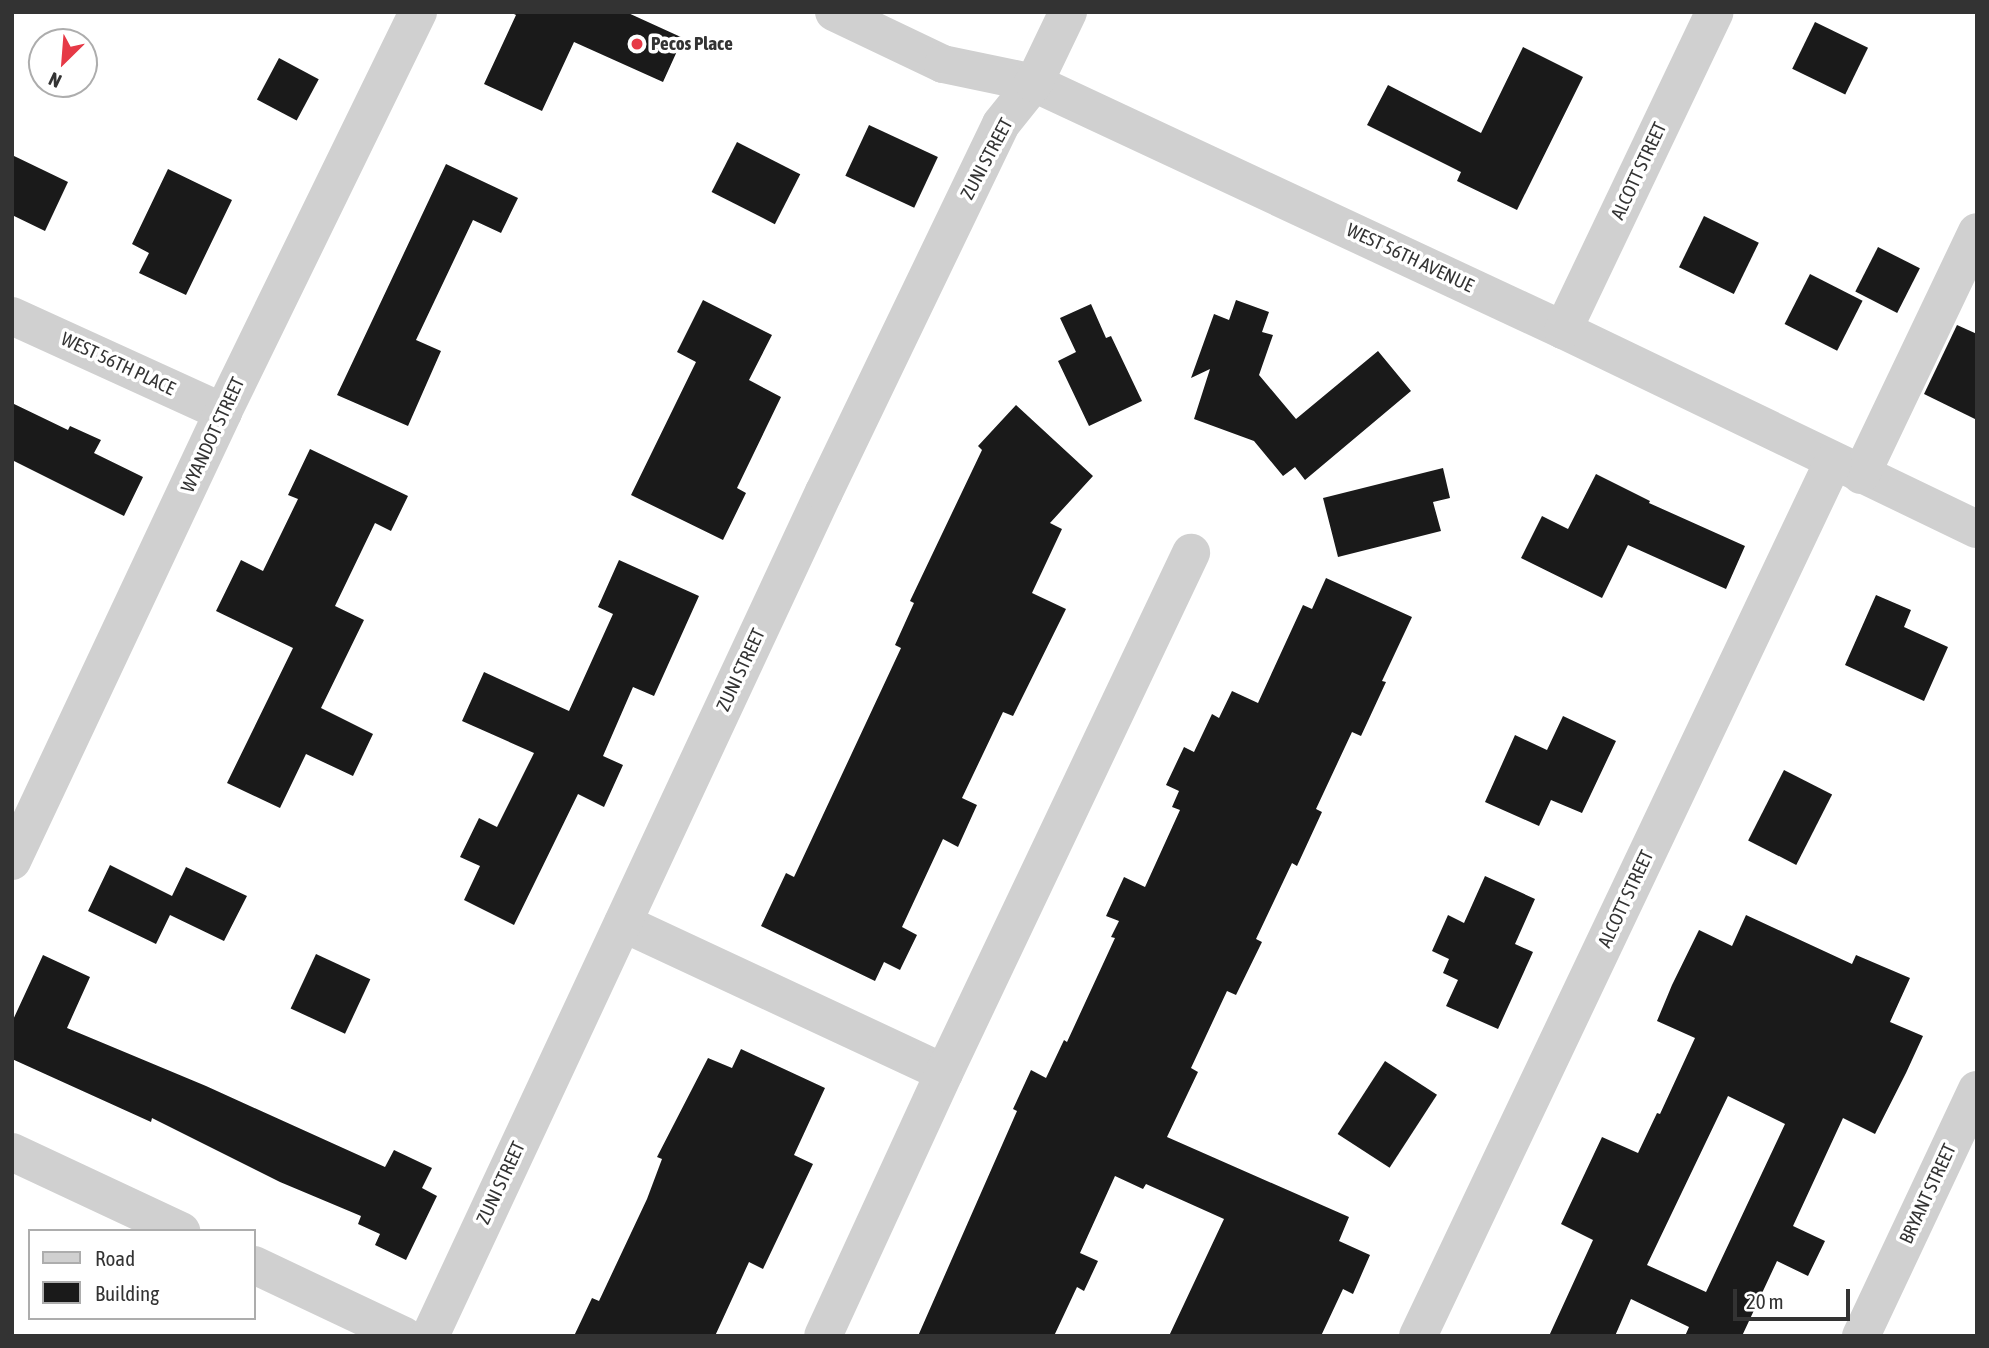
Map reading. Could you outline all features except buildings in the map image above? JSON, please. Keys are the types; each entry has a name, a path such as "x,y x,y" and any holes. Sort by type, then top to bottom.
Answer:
{"street":[{"name":"WYANDOT STREET","path":"12,861 223,412 418,12"},
{"name":"WEST 56TH AVENUE","path":"834,12 943,64 1034,83 1563,330 1977,529"},
{"name":"ZUNI STREET","path":"430,1336 824,492 1001,124 1034,83 1068,12"},
{"name":"ALCOTT STREET","path":"1563,330 1714,12"},
{"name":"ALCOTT STREET","path":"1418,1336 1847,468 1977,232"},
{"name":"WEST 56TH PLACE","path":"12,316 223,412"},
{"path":"823,1336 944,1073 1191,553"},
{"path":"623,923 944,1073"},
{"name":"BRYANT STREET","path":"1861,1336 1977,1090"},
{"path":"12,1152 177,1229"},
{"path":"256,1266 404,1336"}],"place":[{"name":"Pecos Place","path":"637,44"}]}
